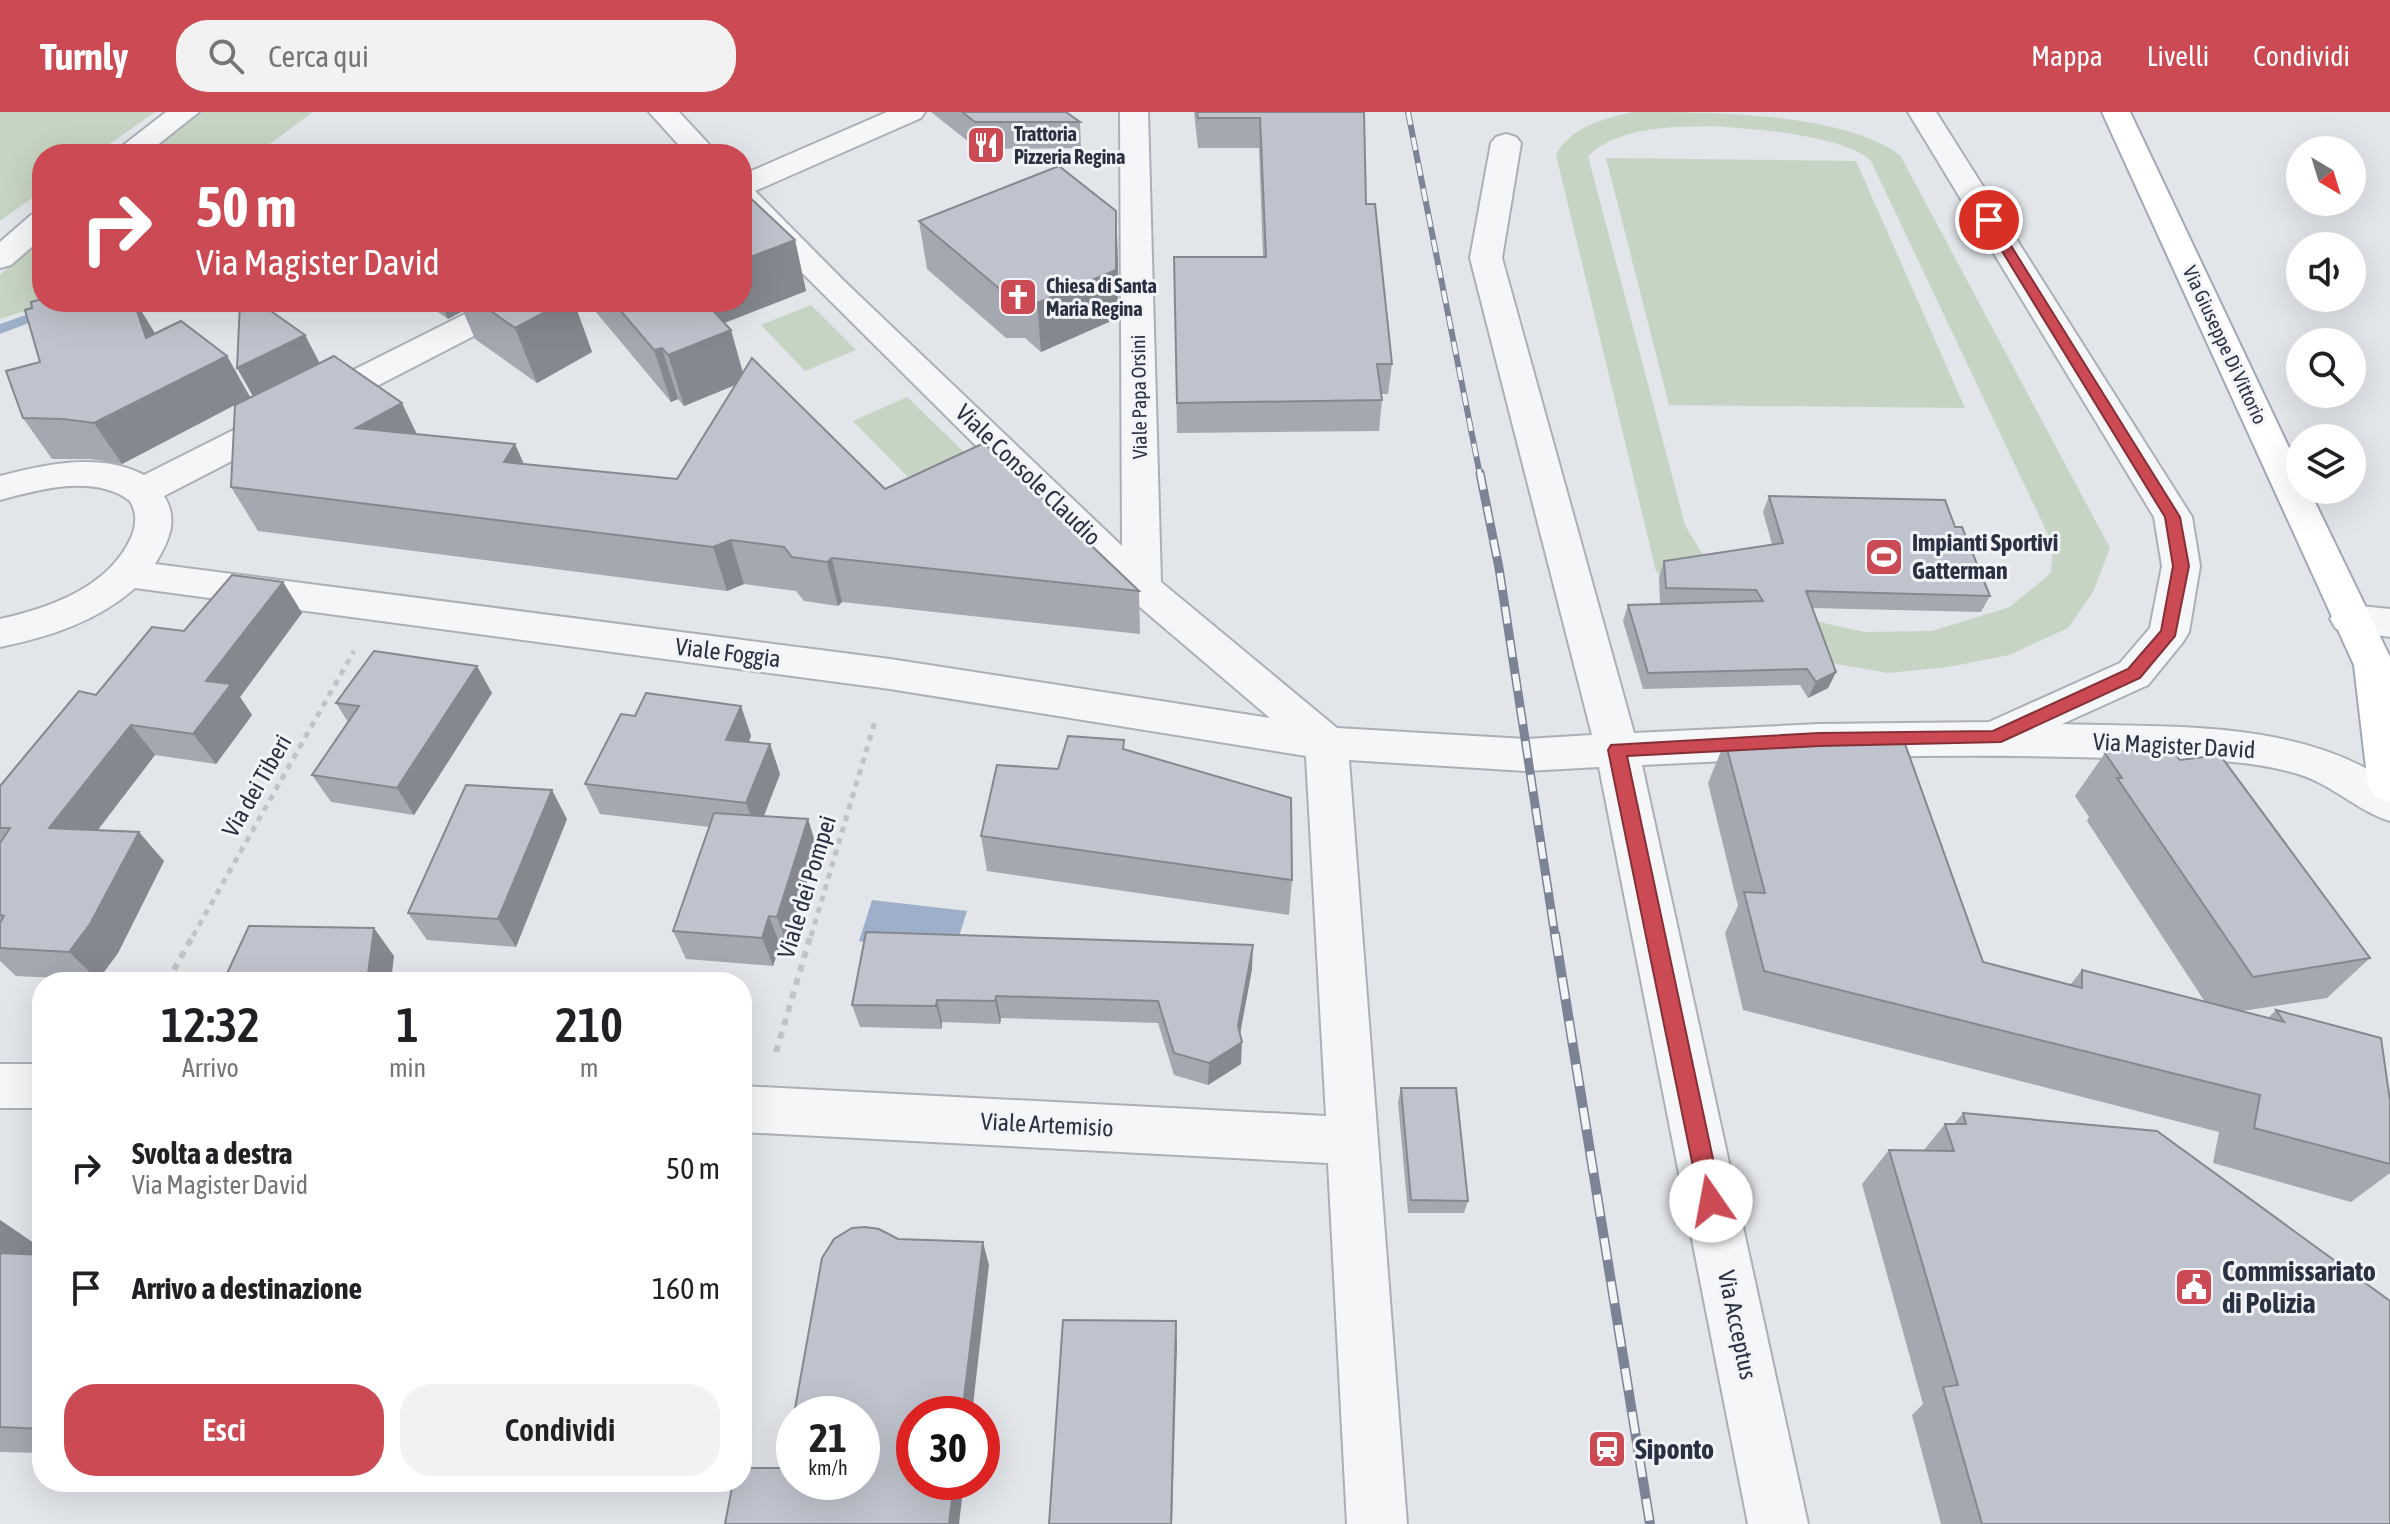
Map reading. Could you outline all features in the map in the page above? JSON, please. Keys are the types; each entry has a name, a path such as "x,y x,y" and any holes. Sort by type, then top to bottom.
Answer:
{"main road":[{"name":"Via Giuseppe Di Vittorio","path":"2116,112 2350,619 2382,675 2390,785"}],"street":[{"path":"141,144 185,112"},
{"path":"663,112 693,144"},
{"path":"752,182 911,112"},
{"name":"Viale Papa Orsini","path":"1134,112 1142,587"},
{"name":"Via Magister David","path":"1922,112 2173,517 2181,566 2169,632 2134,674 1995,738"},
{"name":"Via Acceptus","path":"1506,143 1486,258 1617,750 1778,1524"},
{"name":"Viale Console Claudio","path":"752,205 833,288 1142,587 1327,743"},
{"path":"0,258 32,231"},
{"path":"141,492 494,312"},
{"path":"0,488 64,474 95,474 121,480 141,492 153,508 154,528 146,550 127,574 97,597 59,617 0,633"},
{"name":"Viale Foggia","path":"127,574 890,674 1327,743"},
{"path":"2350,619 2390,623"},
{"name":"Via Magister David","path":"1327,743 1526,755 1819,740 1995,738 2237,746 2308,760 2358,783 2390,804"},
{"path":"1327,743 1377,1524"},
{"path":"0,1086 32,1086"},
{"name":"Viale Artemisio","path":"752,1109 1352,1141"}],"path":[{"name":"Via dei Tiberi","path":"173,972 379,608"},
{"name":"Viale dei Pompei","path":"752,1103 890,674"}],"green space":[{"path":"0,112 155,112 109,144 32,144 32,198 0,221"},
{"path":"200,112 313,112 270,144 158,144"},
{"path":"1633,112 1735,114 1810,122 1875,141 1900,155 2110,548 2093,592 2068,628 2009,655 1948,667 1888,673 1819,661 1690,602 1656,571 1556,155 1570,137 1589,125","holes":["1709,126 1819,139 1858,152 1871,161 2053,545 2051,573 2010,607 1932,631 1864,632 1784,614 1703,555 1685,525 1588,156 1614,139 1645,130"]},
{"path":"1606,158 1856,161 1965,408 1669,405"},
{"path":"32,246 32,309 0,319 0,275"},
{"path":"811,305 856,350 805,371 761,325"},
{"path":"907,397 964,452 908,477 853,421"}],"water":[{"path":"872,900 967,911 954,952 859,941"}],"building":[{"path":"962,112 1066,112 1080,122 975,122"},
{"path":"1197,112 1364,112 1366,204 1375,204 1392,364 1377,364 1382,400 1177,403 1174,257 1266,257 1260,118 1198,118"},
{"path":"1059,166 1116,211 1116,270 1037,303 1020,289 1001,290 919,221"},
{"path":"752,199 795,240 752,256"},
{"path":"25,310 137,312 146,338 181,321 227,356 94,423 23,418 6,371 40,362"},
{"path":"240,312 272,312 305,335 237,368"},
{"path":"492,312 545,312 515,328"},
{"path":"622,312 714,312 731,330 668,355 662,348 654,350"},
{"path":"334,356 402,403 356,428 515,444 504,462 677,479 752,358 885,489 984,443 1139,591 832,558 827,562 792,557 784,547 731,540 713,547 231,487 235,405"},
{"path":"1769,496 1945,500 1955,527 1962,527 1990,596 1806,591 1836,672 1816,682 1807,669 1648,673 1628,605 1763,601 1756,590 1666,588 1664,561 1783,543"},
{"path":"232,575 283,582 206,681 231,684 193,734 131,725 49,828 139,832 90,924 69,952 0,948 0,923 4,916 0,915 0,843 10,828 0,828 0,786 79,691 96,695 152,627 184,631"},
{"path":"374,651 477,666 397,788 312,775 359,706 336,703"},
{"path":"646,693 741,706 726,740 770,744 746,803 585,784 621,714 635,716"},
{"path":"1068,736 1124,740 1123,749 1291,798 1292,880 981,836 997,765 1058,769"},
{"path":"1725,741 1904,741 1983,962 2082,988 2082,970 2284,1022 2276,1010 2381,1038 2390,1101 2390,1164 2254,1128 2260,1095 1764,971 1744,892 1765,893"},
{"path":"2168,745 2180,760 2220,755 2370,958 2253,977 2117,778 2122,778 2105,753"},
{"path":"466,785 552,790 498,919 408,913"},
{"path":"714,813 808,819 777,917 769,916 762,938 673,931"},
{"path":"249,926 374,928 368,972 228,972"},
{"path":"866,932 1253,945 1238,1026 1242,1042 1209,1063 1174,1053 1158,1001 996,996 995,1001 937,1000 936,1006 852,1005"},
{"path":"1401,1088 1456,1088 1468,1201 1411,1200"},
{"path":"1963,1113 2157,1131 2390,1301 2390,1524 1982,1524 1943,1387 1958,1385 1889,1150 1954,1151 1945,1124 1966,1124"},
{"path":"865,1227 879,1229 898,1239 983,1242 964,1396 896,1396 896,1500 952,1500 949,1524 725,1524 731,1492 752,1492 752,1468 776,1468 776,1500 880,1500 880,1396 797,1396 822,1258 834,1239 852,1228"},
{"path":"0,1253 32,1255 32,1429 0,1427"},
{"path":"1063,1320 1176,1321 1171,1524 1049,1524"}],"waterway":[{"path":"0,329 48,312"}],"railway":[{"path":"1408,112 1480,475"},
{"path":"1480,473 1499,568 1555,936"},
{"path":"1555,934 1650,1524"}],"place":[{"name":"Trattoria Pizzeria Regina","path":"986,145"},
{"name":"Chiesa di Santa Maria Regina","path":"1018,297"},
{"name":"Impianti Sportivi Gatterman","path":"1884,557"},
{"name":"Commissariato di Polizia","path":"2194,1287"},
{"name":"Siponto","path":"1607,1449"}],"route":[{"path":"1711,1201 1617,750 1819,740 1995,738 2134,674 2169,632 2181,566 2173,517 1989,220"}]}
